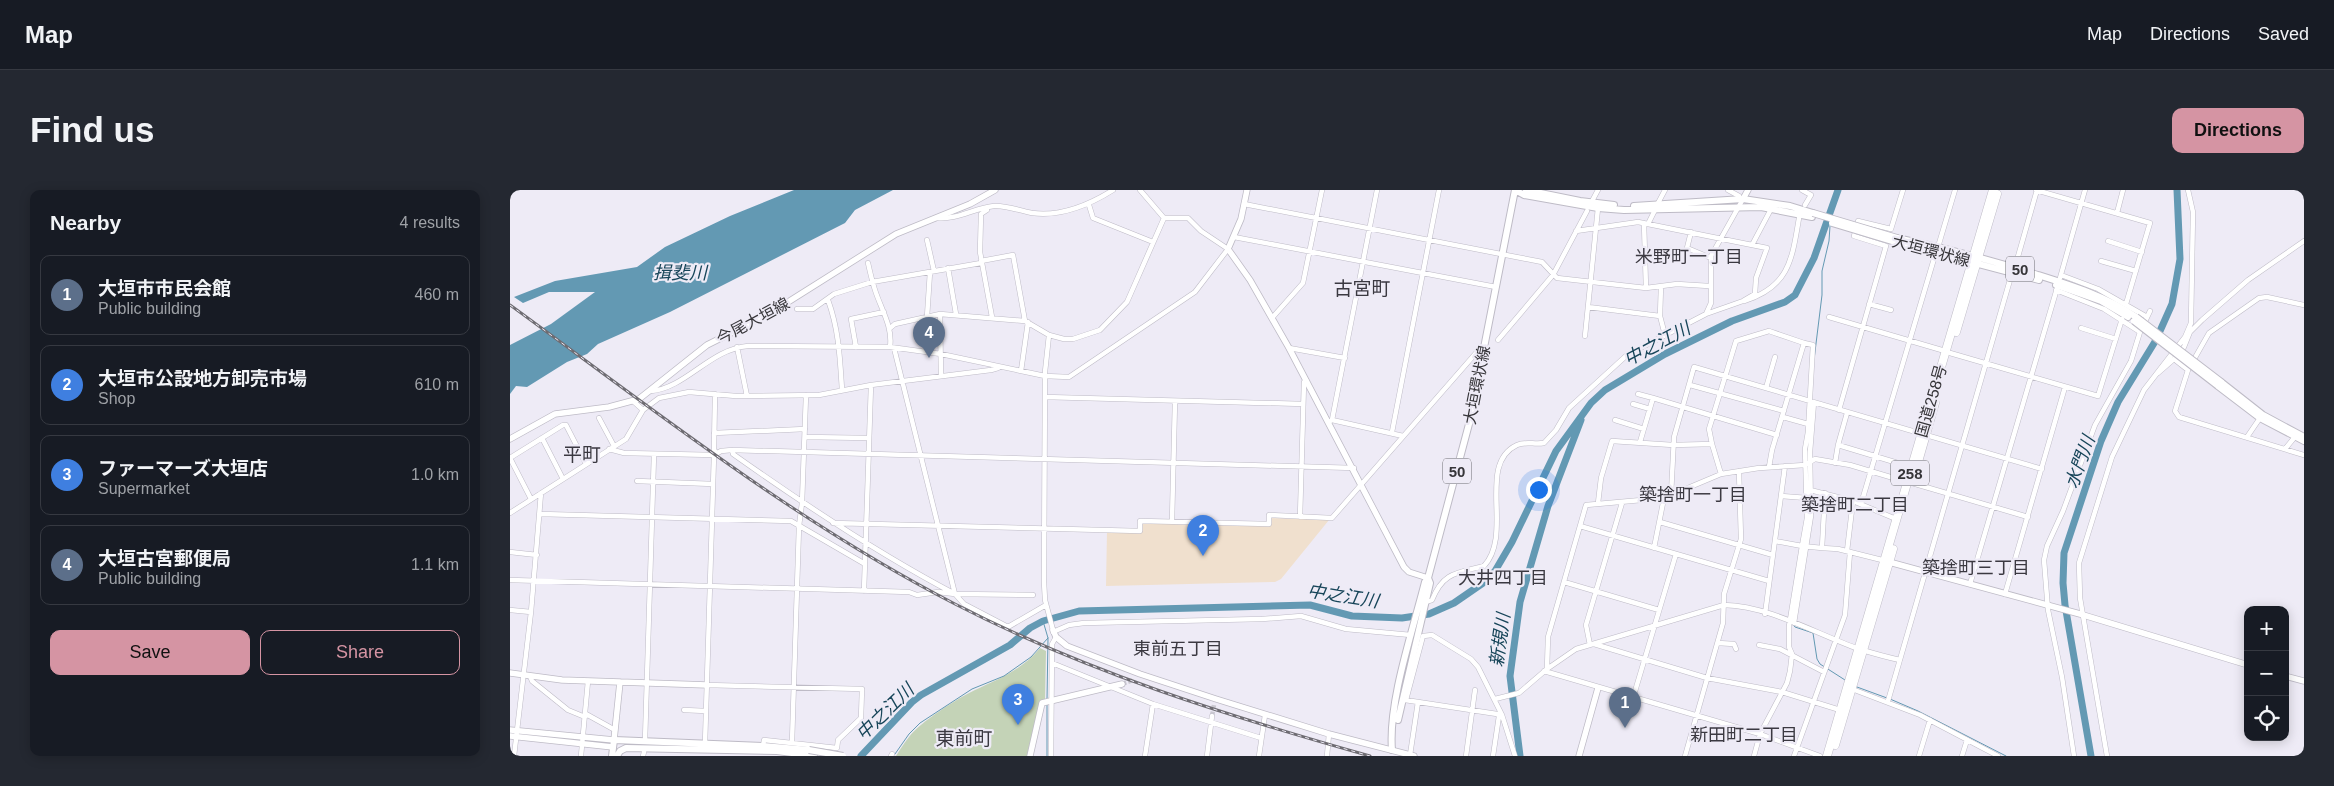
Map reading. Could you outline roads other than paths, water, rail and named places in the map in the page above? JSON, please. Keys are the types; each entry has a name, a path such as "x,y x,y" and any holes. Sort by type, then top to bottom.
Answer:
{"highway":[{"name":"国道258号","path":"1827,756 1887,561 1975,259 1993,190"},
{"name":"国道258号","path":"1975,259 1998,190"},
{"name":"国道258号","path":"1887,561 1896,519 1910,482 1911,467 1923,435"},
{"name":"国道258号","path":"1832,756 1852,689 1861,649"}],"main road":[{"path":"1515,190 1521,190"},
{"name":"大垣環状線","path":"1391,753 1396,699 1413,633 1423,604 1428,578 1469,424 1515,190 1524,195 1580,203"},
{"name":"大垣環状線","path":"1526,190 1598,208 1761,206 1813,215"},
{"name":"大垣環状線","path":"1589,206 1656,207 1741,198 1790,206 1813,215 1896,240 1975,259 2102,296 2220,384 2263,414 2304,437"},
{"name":"大垣環状線","path":"2220,384 2260,418 2294,438 2304,441"},
{"name":"大垣環状線","path":"1391,753 1404,700 1413,633"},
{"path":"614,744 645,742 705,750"},
{"path":"614,744 626,748 763,751 843,756"},
{"path":"612,756 614,744"},
{"path":"614,744 617,756"},
{"path":"617,756 626,748"}],"street":[{"name":"今尾大垣線","path":"510,439 555,414 609,407 633,401 651,391 707,345 769,314 896,234 970,204 995,190"},
{"path":"933,218 961,216 994,206 1043,214 1088,205 1113,190"},
{"path":"1140,190 1164,218 1188,218 1201,231 1228,249 1250,280 1331,421 1406,570 1428,578"},
{"path":"651,391 671,385 705,362 737,347 786,345 892,348 942,354 1045,376 1069,377 1178,304 1203,283 1228,249 1234,237 1247,190"},
{"path":"1272,318 1303,284 1322,190"},
{"path":"1331,421 1377,190"},
{"path":"1392,432 1439,190"},
{"path":"1498,340 1552,274 1598,190"},
{"path":"1646,288 1646,224 1665,190"},
{"path":"1728,190 1741,198"},
{"path":"1706,314 1710,307 1711,258 1739,206 1741,198 1748,190"},
{"path":"1802,190 1811,195 1805,205"},
{"path":"1839,410 1886,246 1854,236 1858,220 1891,229 1903,190"},
{"path":"1861,504 1955,190"},
{"path":"1888,701 2037,190 2150,223 2126,304"},
{"path":"1970,584 2085,190"},
{"path":"2116,213 2123,190"},
{"path":"2155,375 2174,360 2184,347 2189,331 2192,313 2194,259 2193,212 2188,190"},
{"path":"1244,204 1542,262 1557,278 1646,288 1677,284 1709,286"},
{"path":"1088,205 1093,218 1153,242"},
{"path":"992,317 981,262 981,214 994,206"},
{"path":"1585,336 1598,208"},
{"path":"1752,245 1770,211"},
{"path":"889,329 895,324 940,314 956,314 1027,322 1049,335 1064,339 1073,339 1100,330 1127,302 1164,218"},
{"path":"1423,604 1432,600 1436,588 1444,578 1484,566 1489,561 1497,536 1497,469 1508,452 1518,445 1526,443 1544,443 1551,437 1569,408 1627,355 1706,314 1766,293 1782,276 1793,254 1799,218"},
{"path":"1576,232 1638,222 1767,248 1756,278 1756,292 1743,301"},
{"path":"1690,232 1686,248 1711,258"},
{"path":"1234,237 1496,287"},
{"path":"927,240 932,271 927,317"},
{"path":"2108,241 2142,252"},
{"path":"2107,756 2082,615 2080,563 2105,474 2133,412 2155,375 2189,331 2248,280 2304,241"},
{"path":"797,309 813,309 834,294 872,282 1012,255 1027,322 1021,371"},
{"path":"2101,261 2136,271"},
{"path":"868,263 872,282 889,329 892,348 902,381 955,594"},
{"path":"948,268 956,314"},
{"path":"2058,283 2098,289 2147,317"},
{"path":"2058,283 2080,298 2122,319 2140,332"},
{"path":"1661,286 1660,316 1665,335"},
{"path":"2304,305 2267,297 2259,298 2209,333 2188,370 2176,415 2304,455"},
{"path":"828,300 835,320 842,390"},
{"path":"1869,304 1891,310"},
{"path":"1588,308 1660,316"},
{"path":"2074,756 2044,574 2047,546 2063,511 2095,425 2131,361 2140,332 2150,311"},
{"path":"856,347 851,319 884,312"},
{"path":"940,314 941,376"},
{"path":"1828,317 2098,396 2122,319"},
{"path":"2081,328 2116,339"},
{"path":"1721,474 1709,429 1736,341 1769,331 1813,345 1810,490 1808,498"},
{"path":"1049,335 1045,376 1045,528 1046,602 1054,633 1049,702 1051,756"},
{"path":"1769,467 1804,343"},
{"path":"737,347 747,396"},
{"path":"1289,348 1344,358"},
{"path":"833,523 1140,530 1140,520 1269,524 1269,515 1332,518 1476,353"},
{"path":"1766,388 1775,357"},
{"path":"2174,360 2188,370"},
{"path":"510,513 609,450 629,435 643,410 650,403 670,395 689,392 747,396 819,395 870,385 991,370 998,367"},
{"path":"1671,495 1672,445 1694,367 2042,469"},
{"path":"1300,516 1303,404 1304,382 1306,380"},
{"path":"864,591 870,385"},
{"path":"1690,385 1783,414 1808,424"},
{"path":"2005,594 2065,386"},
{"path":"705,750 715,454 715,394"},
{"path":"1638,394 1777,434"},
{"path":"792,742 799,526 802,503 806,395"},
{"path":"1045,397 1303,404"},
{"path":"1640,442 1653,398"},
{"path":"633,401 643,410"},
{"path":"1172,521 1175,401"},
{"path":"1754,756 1760,734 1782,692 1790,672 1792,654 1789,647 1792,622 1811,516 1805,465 1811,402"},
{"path":"1633,404 1650,409"},
{"path":"1835,463 1847,413"},
{"path":"598,418 614,446"},
{"path":"2247,438 2260,418"},
{"path":"1616,420 1644,429"},
{"path":"1331,421 1392,432 1403,436"},
{"path":"531,500 510,458 563,425 566,425 586,464"},
{"path":"714,433 805,429"},
{"path":"805,436 868,438"},
{"path":"542,438 563,479"},
{"path":"2285,449 2294,438"},
{"path":"1598,503 1601,478 1612,441 1672,445 1712,444"},
{"path":"1838,445 1911,467"},
{"path":"609,450 624,454 715,454 732,450 1354,468"},
{"path":"732,450 733,454 833,523 866,544 955,594 964,604 1008,627 1046,602"},
{"path":"645,742 654,454"},
{"path":"1810,460 1872,471 2028,517"},
{"path":"1546,670 1548,637 1586,505 1664,498 1721,474 1769,467 1805,465 1810,460"},
{"path":"1765,614 1785,466"},
{"path":"1684,756 1724,623 1724,594 1741,539 1739,471"},
{"path":"637,482 713,484"},
{"path":"1810,490 1854,501 1896,519"},
{"path":"514,756 515,735 527,675 541,514 541,493"},
{"path":"1822,548 1826,493"},
{"path":"1781,496 1808,498"},
{"path":"1654,548 1664,498"},
{"path":"1794,756 1845,615 1848,551 1854,501"},
{"path":"1592,645 1586,625 1622,503"},
{"path":"541,514 791,521 864,564"},
{"path":"1660,522 1773,555"},
{"path":"1580,526 1769,581"},
{"path":"1775,541 1804,547 1848,551 1887,561 2082,615 2244,664"},
{"path":"510,552 537,555"},
{"path":"1633,698 1676,554"},
{"path":"510,580 909,592 916,595 938,592 1033,595"},
{"path":"1564,582 1659,610"},
{"path":"1495,699 1517,694 1527,689 1567,653 1724,605 1747,608 1792,622 1861,649 1900,660"},
{"path":"510,610 531,612"},
{"path":"1054,633 1070,625 1084,623 1262,619 1300,616 1346,629 1413,633"},
{"path":"1054,633 1067,646 1215,702 1391,753 1412,755 1418,702"},
{"path":"1501,715 1404,700 1423,636 1432,635 1471,659 1487,680 1501,715 1515,756"},
{"path":"1718,643 1734,644 1736,649"},
{"path":"1592,645 1707,678 1782,692 1840,710"},
{"path":"1759,645 1792,654 1824,672"},
{"path":"1052,664 1153,704 1212,719 1261,738"},
{"path":"1546,670 1598,688 1760,734 1820,756"},
{"path":"510,673 562,680 862,689 861,718 838,740 837,748 764,740 763,751"},
{"path":"1134,680 1140,674"},
{"path":"527,675 568,710 615,730"},
{"path":"2289,677 2304,681"},
{"path":"581,756 588,681"},
{"path":"510,730 515,735 614,744 620,682"},
{"path":"1030,756 1042,704 1122,684"},
{"path":"1579,756 1598,688"},
{"path":"1852,689 1888,701 1930,720 1998,756"},
{"path":"1466,756 1475,690"},
{"path":"1145,756 1153,704"},
{"path":"684,710 706,710"},
{"path":"1259,756 1265,715"},
{"path":"1493,756 1501,715"},
{"path":"1206,756 1212,719"},
{"path":"1919,756 1930,720"},
{"path":"1327,756 1330,734"},
{"path":"1962,756 1967,740"}],"water":[{"name":"揖斐川","path":"794,190 893,190 855,210 845,223 670,312 598,344 587,354 567,362 527,387 516,386 510,394 510,345 551,324 595,292 549,292 523,303 514,297 555,281 637,267 665,247 730,216"}],"waterway":[{"name":"中之江川","path":"861,756 912,702 921,695 1010,645 1030,628 1043,621 1079,611 1310,605 1352,616 1402,618 1429,614 1454,603 1483,583 1495,571 1512,542 1556,451 1591,403 1605,390 1665,354 1732,321 1785,302 1795,295 1814,258 1838,190"},
{"name":"水門川","path":"2091,756 2065,605 2063,583 2064,553 2101,441 2118,402 2156,340 2172,304 2180,259 2177,190"},
{"name":"中之江川","path":"1830,207 1830,214"},
{"path":"1814,360 1822,295 1822,271 1829,241 1830,226"},
{"name":"新規川","path":"1520,756 1510,676 1520,602 1548,506 1581,420"},
{"path":"1807,456 1809,441"},
{"path":"1043,621 1048,638 1047,700"},
{"path":"1792,623 1795,627 1813,633 1817,659 1820,664 1845,680"},
{"path":"895,754 909,734 920,723 972,689 1004,676 1031,657 1048,638"},
{"path":"1857,687 1887,698"},
{"path":"1890,699 1918,711 2006,756"},
{"path":"1047,704 1047,756"}],"tunnel":[{"path":"1122,684 1133,680"},
{"path":"1212,716 1214,705"}],"railway":[{"path":"510,305 672,424 782,501 896,572 955,604 1056,651 1159,691 1264,725 1370,756"}],"place":[{"name":"大垣古宮郵便局","path":"929,358"},
{"name":"大垣市公設地方卸売市場","path":"1203,556"},
{"name":"ファーマーズ大垣店","path":"1018,725"},
{"name":"大垣市市民会館","path":"1625,728"}],"district":[{"name":"米野町一丁目","path":"1689,257"},
{"name":"古宮町","path":"1362,288"},
{"name":"平町","path":"582,454"},
{"name":"築捨町一丁目","path":"1693,495"},
{"name":"築捨町二丁目","path":"1855,505"},
{"name":"築捨町三丁目","path":"1976,568"},
{"name":"大井四丁目","path":"1503,578"},
{"name":"東前五丁目","path":"1178,649"},
{"name":"新田町二丁目","path":"1744,735"},
{"name":"東前町","path":"964,738"}]}
